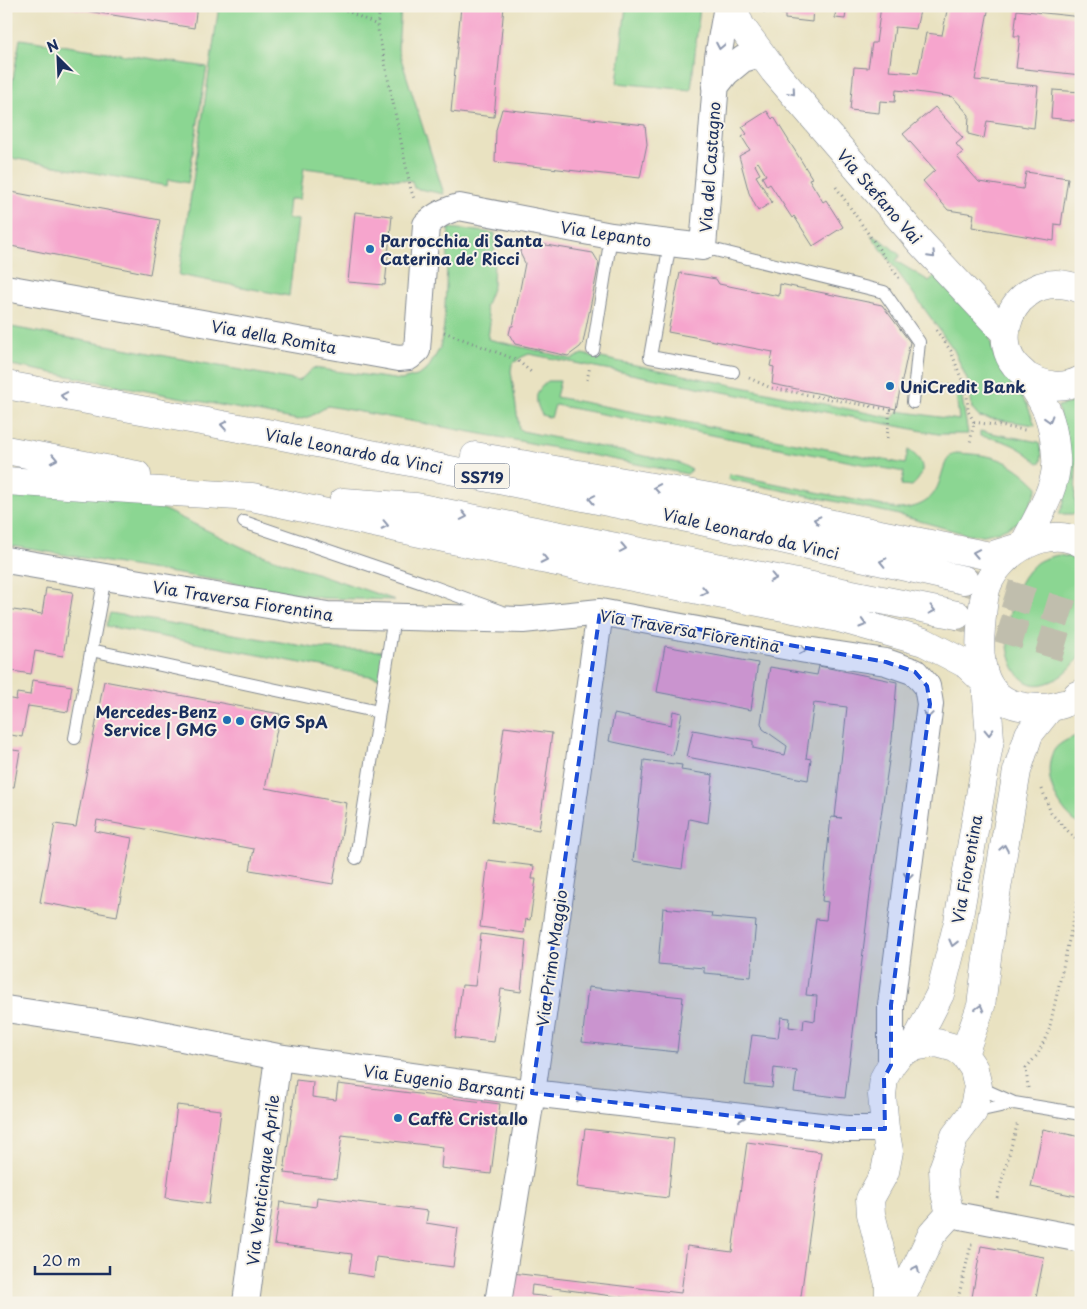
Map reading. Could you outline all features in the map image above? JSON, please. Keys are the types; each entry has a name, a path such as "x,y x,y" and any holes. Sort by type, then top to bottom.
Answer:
{"main road":[{"path":"733,6 740,25 760,54"},
{"name":"Via Stefano Vai","path":"760,54 921,243 1005,333"},
{"path":"1023,546 1052,487 1057,460 1052,430 1045,406 1026,376 1014,364 1007,349 1005,333 1009,316 1019,300 1033,290 1050,284 1076,281"},
{"path":"1026,376 1040,384 1056,387 1072,385 1081,380"},
{"name":"Viale Leonardo da Vinci","path":"6,386 272,434 692,519 964,580"},
{"path":"272,434 398,443 721,499 850,528 990,556 1041,539 1062,536 1081,543"},
{"path":"6,450 248,509 416,507 957,615"},
{"path":"6,481 248,509 542,559 839,618 924,642 966,664 1000,697 1016,706 1049,709 1079,694"},
{"name":"Via Fiorentina","path":"913,1047 940,994 958,922 990,739 986,683 981,666 979,648 982,611 988,586 1000,566 1023,546"},
{"name":"Via Fiorentina","path":"889,1303 889,1284 871,1214 870,1199 885,1172 889,1151 882,1096 884,1078 901,1052 913,1047 937,1043 955,1048 964,1054 981,1006 992,918 1018,771 1029,734 1049,709"},
{"path":"877,1235 888,1242 900,1246 918,1243 932,1234 950,1214 944,1189 943,1170 955,1136 975,1100 974,1069 964,1054"},
{"path":"898,1303 932,1234"}],"street":[{"name":"Via del Castagno","path":"703,247 718,57 727,6"},
{"name":"Via del Castagno","path":"716,87 726,73 743,58 760,54"},
{"name":"Via Lepanto","path":"426,225 434,217 459,207 611,236 703,247"},
{"name":"Via della Romita","path":"6,288 399,358 409,357 416,350 419,327 426,225"},
{"name":"Via Traversa Fiorentina","path":"6,560 327,616 522,620 600,612 806,650 886,662 915,672 927,686 930,704 891,1005 891,1065"},
{"name":"Via Primo Maggio","path":"498,1303 532,1093 600,612"},
{"name":"Via Eugenio Barsanti","path":"6,1009 136,1029 278,1057 532,1093 847,1129 885,1129"},
{"name":"Via Venticinque Aprile","path":"246,1303 278,1057"},
{"path":"950,1214 1081,1239"}],"lane":[{"path":"593,350 611,236"},
{"path":"670,243 650,357 733,372"},
{"path":"703,247 884,292 919,342 913,402"},
{"path":"248,509 424,582 522,620"},
{"path":"75,738 105,577"},
{"path":"356,858 394,617"},
{"path":"91,650 379,712"},
{"path":"975,1100 1019,1104 1081,1114"},
{"path":"975,1100 1019,1104"}],"path":[{"path":"337,6 378,25"},
{"path":"381,6 378,25 411,190 426,225"},
{"path":"419,327 434,328 517,360 531,372"},
{"path":"733,372 771,388 890,410 896,411 913,402"},
{"path":"915,384 964,384"},
{"path":"887,438 890,410"},
{"path":"974,422 1039,432 1052,430"},
{"path":"1040,784 1051,813 1081,845"},
{"path":"957,1303 971,1245 985,1242 1019,1104 1028,1087 1026,1068 1038,1054 1049,1030 1081,886"}],"highlighted area":[{"path":"600,612 886,662 915,672 927,686 930,704 891,1005 891,1065 884,1078 885,1129 847,1129 532,1093"}],"green space":[{"path":"219,6 401,6 398,49 444,194 414,188 412,181 304,168 300,199 289,199 287,218 298,220 289,296 179,275"},
{"path":"626,6 700,6 691,90 617,83"},
{"path":"20,39 207,67 188,183 168,179 167,186 6,157 6,119"},
{"path":"449,228 495,233 493,286 485,307 490,322 488,339 572,359 582,354 892,418 899,411 959,420 956,393 961,392 968,434 938,434 529,354 512,364 511,371 519,428 522,431 679,463 692,470 687,474 328,406 311,416 298,420 6,364 6,326 299,381 313,368 401,380 417,376 427,370 440,348 444,326"},
{"path":"871,235 883,241 900,255 896,261 929,281 936,275 988,330 994,356 1001,370 1027,404 1035,425 979,417 972,409 969,384 954,350"},
{"path":"548,381 560,381 556,397 905,464 908,450 921,462 922,472 912,486 901,485 904,472 555,405 551,418 542,415 537,401 540,389"},
{"path":"1079,401 1075,498 1077,514 1059,514 1064,502 1068,477 1058,406"},
{"path":"980,431 1039,442 1042,454 1041,462 1038,463 1011,444 980,436"},
{"path":"956,453 981,455 1001,460 1028,477 1038,487 1022,521 997,532 984,535 969,535 895,514 728,479 729,474 898,509 915,506 927,500 939,483 949,457"},
{"path":"6,487 146,501 248,550 395,600 322,598 6,545"},
{"path":"1058,555 1070,557 1081,567 1081,654 1075,663 1062,675 1047,683 1036,685 1026,682 1014,666 1008,644 1008,623 1013,600 1028,571 1045,558"},
{"path":"110,613 315,648 385,651 380,678 106,626"},
{"path":"1081,734 1081,826 1066,813 1060,804 1051,785 1049,774 1054,750 1064,741"}],"building":[{"path":"56,6 197,6 194,28"},
{"path":"461,6 504,6 494,117 451,112"},
{"path":"763,6 813,6 812,22 785,19 785,14 763,12"},
{"path":"836,6 847,6 845,19 835,18"},
{"path":"881,6 921,6 916,29 895,27 889,71 918,73 926,33 942,35 948,6 989,6 975,80 1038,86 1034,128 987,121 984,138 968,134 969,115 953,97 896,90 895,102 880,101 879,113 850,110 854,67 868,68 872,43 876,43"},
{"path":"1017,10 1081,17 1081,75 1016,68 1020,36 1014,36"},
{"path":"1053,90 1081,92 1081,121 1051,118"},
{"path":"935,107 963,138 956,144 963,152 957,157 979,182 1023,189 1026,172 1068,178 1061,225 1055,224 1054,241 972,227 974,214 948,210 923,181 935,170 903,134"},
{"path":"502,109 645,125 647,144 640,178 495,162 496,130"},
{"path":"767,111 772,119 774,117 812,178 809,179 823,202 826,200 843,227 813,246 770,184 767,186 762,177 766,175 758,162 755,165 760,174 756,176 772,202 758,211 749,193 739,156 750,150 742,137 747,134 742,127"},
{"path":"6,191 160,220 150,274 6,245"},
{"name":"Parrocchia di Santa Caterina de' Ricci","path":"355,212 392,216 385,285 348,282"},
{"path":"534,243 593,253 599,263 583,343 568,356 515,344 509,334 511,326 513,326 525,263 520,253 521,247 525,244 531,245"},
{"path":"680,273 716,279 719,284 779,296 780,284 882,305 910,342 896,409 772,384 774,367 770,366 773,352 668,332"},
{"path":"46,588 73,592 63,656 35,651 31,674 6,670 6,609 42,614"},
{"path":"665,646 758,663 751,710 657,692"},
{"path":"819,666 897,682 892,740 872,878 845,1098 794,1092 797,1071 774,1068 772,1088 745,1085 752,1035 778,1038 781,1017 790,1018 789,1027 803,1029 804,1019 815,1021 817,996 806,995 816,919 826,920 828,902 822,901 831,817 842,818 835,817 847,707 814,703 806,758 811,759 808,780 687,757 693,730 753,741 753,748 785,755 787,746 763,729 761,723 770,667 817,675"},
{"path":"32,680 72,686 68,712 28,706 22,737 6,734 6,698 16,700 17,693 30,695"},
{"path":"104,681 280,714 265,788 347,803 333,884 250,870 254,849 97,820 95,831 132,838 117,916 40,902 55,824 76,827"},
{"path":"673,711 682,713 673,755 609,741 614,714 671,725"},
{"path":"504,727 552,733 539,830 492,822"},
{"path":"6,749 20,751 14,787 6,786"},
{"path":"644,760 682,765 681,770 713,775 708,823 689,819 682,869 633,861"},
{"path":"488,860 534,866 532,879 536,879 530,920 526,919 524,933 480,927"},
{"path":"663,908 712,913 711,917 756,921 751,977 704,973 704,968 658,964"},
{"path":"481,934 526,940 521,992 501,989 494,1042 455,1038 462,985 475,986"},
{"path":"588,987 683,997 677,1052 582,1042"},
{"path":"296,1080 313,1082 312,1097 336,1100 338,1084 500,1104 491,1174 441,1168 443,1147 342,1135 336,1179 284,1173"},
{"path":"177,1105 221,1110 209,1204 166,1198"},
{"path":"585,1129 674,1139 668,1198 577,1187"},
{"path":"1043,1129 1081,1137 1081,1197 1031,1187"},
{"path":"747,1142 821,1152 800,1303 663,1303 532,1285 531,1295 552,1297 551,1303 505,1303 512,1273 681,1293 687,1246 732,1252"},
{"path":"317,1197 428,1211 426,1223 458,1228 453,1267 376,1257 374,1277 349,1273 352,1254 274,1244 280,1202 316,1207"},
{"path":"981,1246 1044,1257 1035,1303 971,1303"}],"tunnel":[{"path":"965,581 1081,617"},
{"path":"958,616 1081,652"}],"place":[{"name":"Parrocchia di Santa Caterina de' Ricci","path":"370,249"},
{"name":"UniCredit Bank","path":"890,386"},
{"name":"Mercedes-Benz Service | GMG","path":"227,720"},
{"name":"GMG SpA","path":"240,721"},
{"name":"Caffè Cristallo","path":"398,1118"}]}
